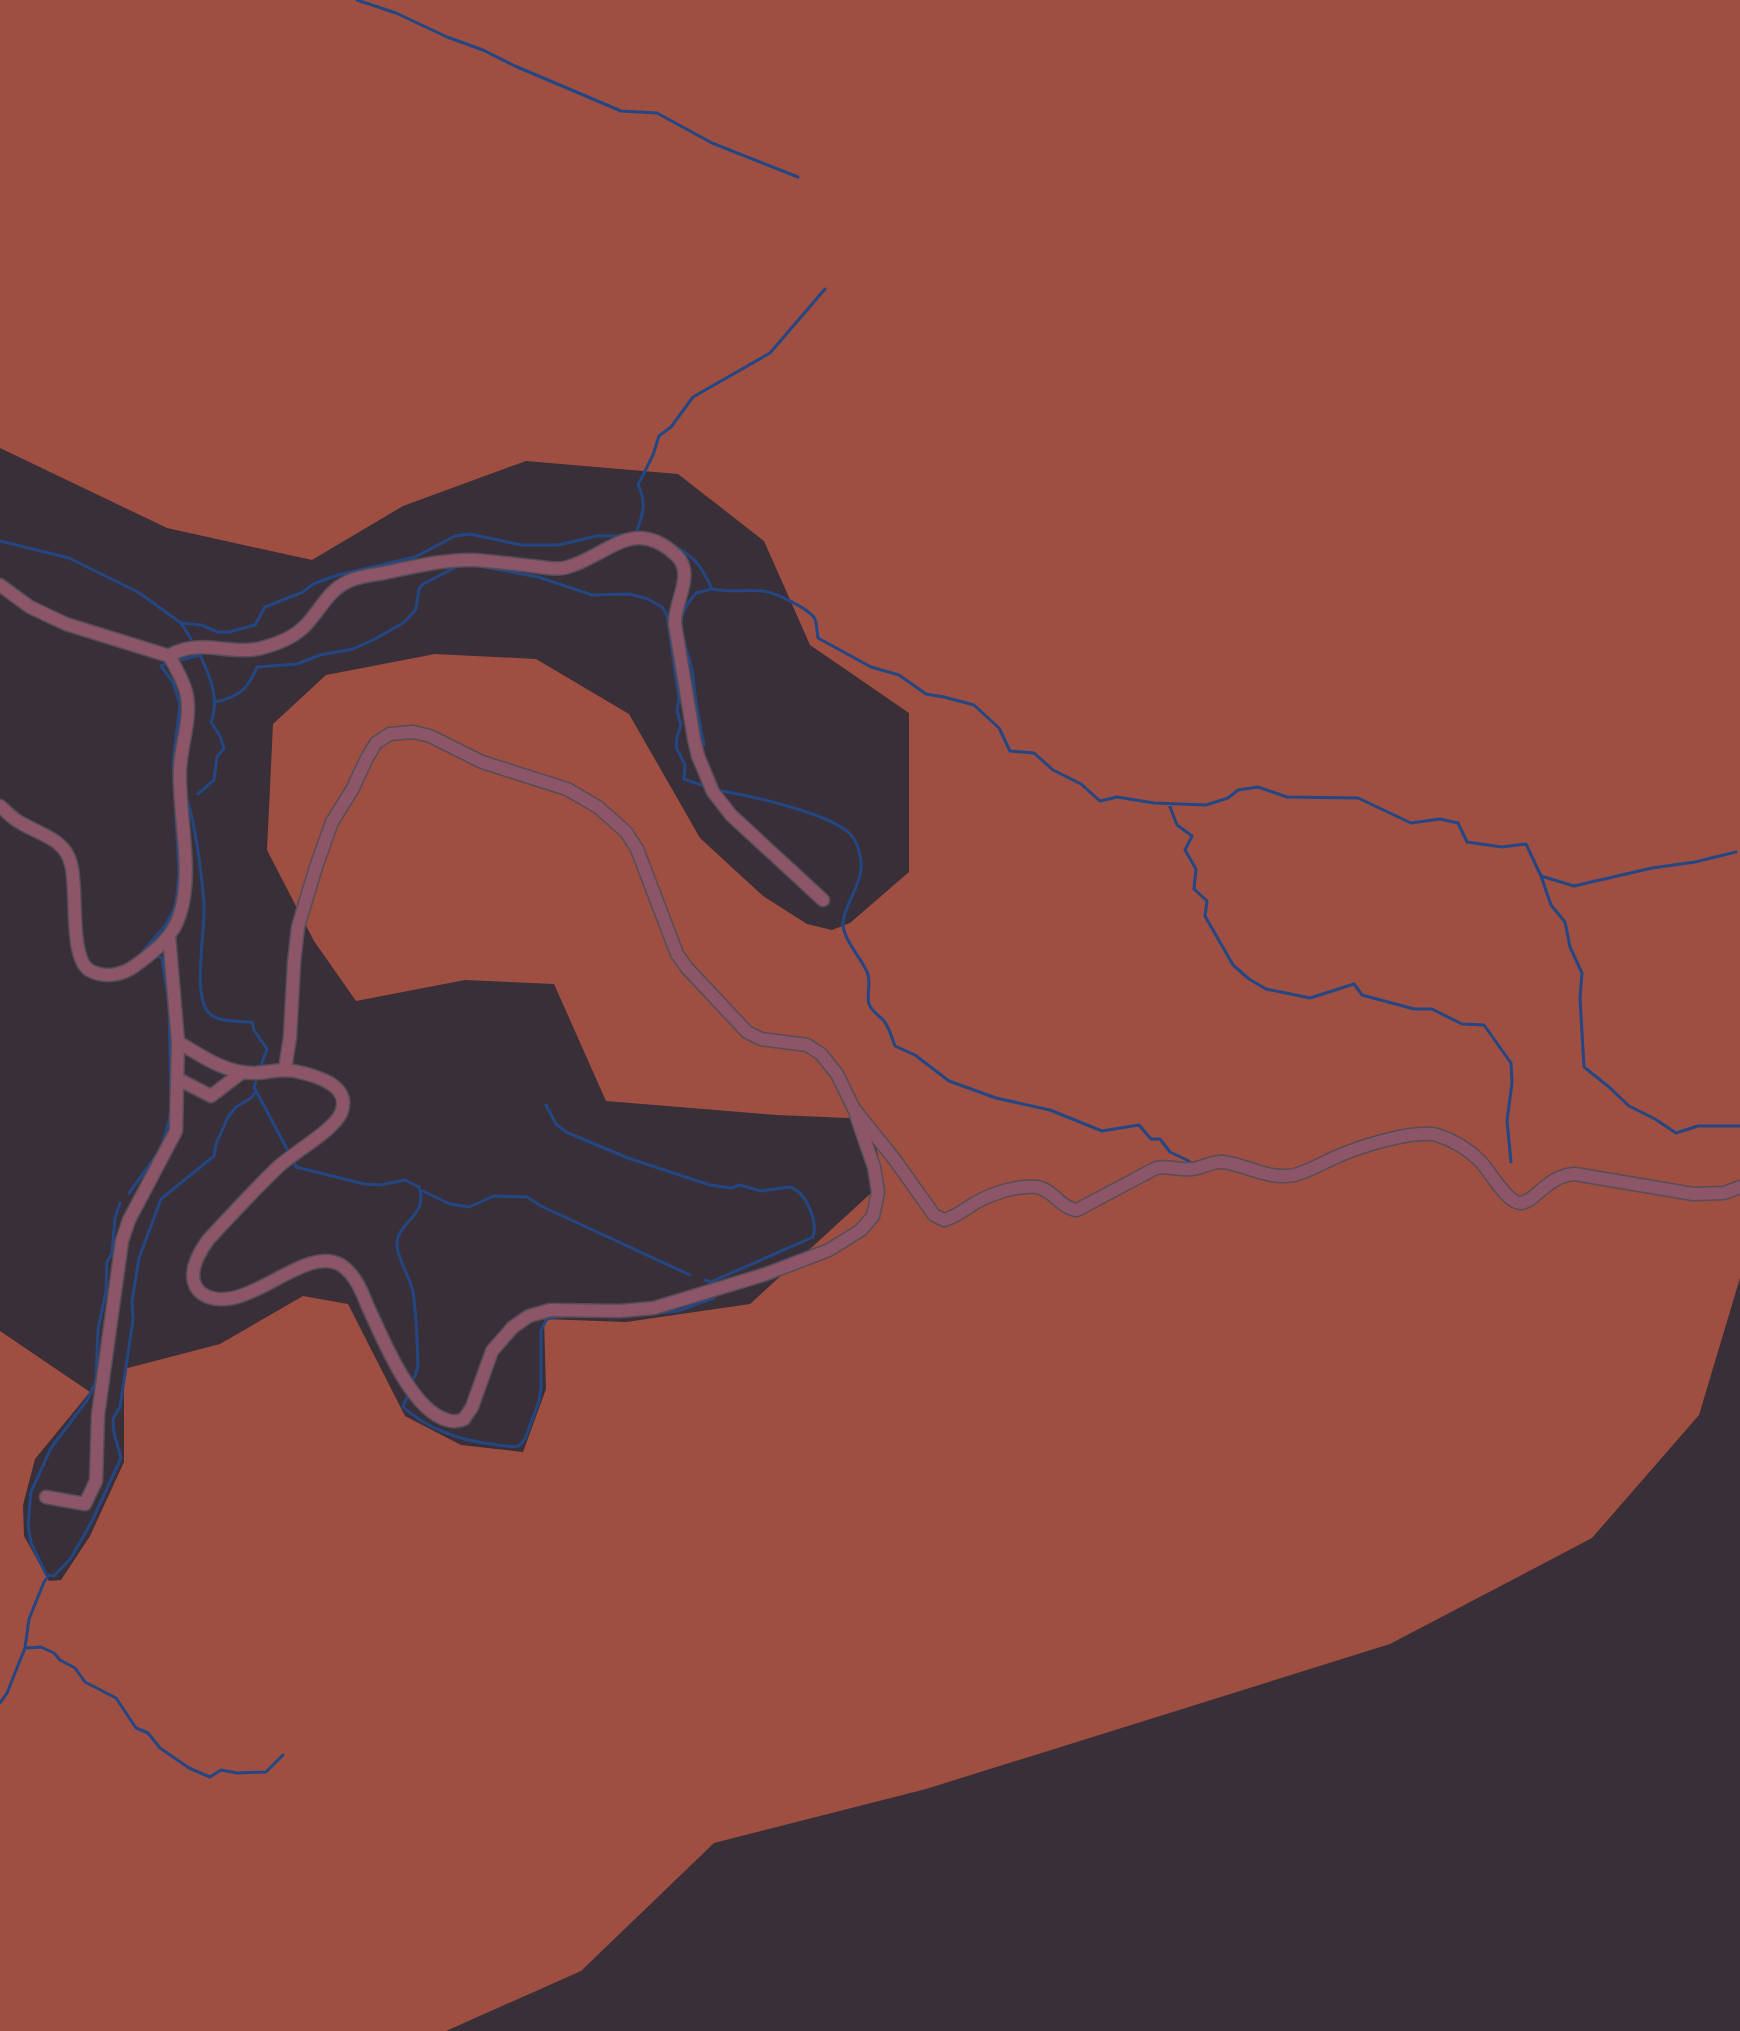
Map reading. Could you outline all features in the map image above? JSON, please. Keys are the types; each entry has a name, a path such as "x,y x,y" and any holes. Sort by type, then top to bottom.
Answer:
{"street":[{"path":"0,585 30,607 66,624 170,656 184,648 198,646 253,650 286,639 306,625 340,586 360,578 408,568 466,560 563,568 622,541 638,538 652,541 674,553 683,566 684,579 675,624 690,720 698,756 708,782 726,810 823,900"},
{"path":"0,806 18,822 56,842 67,852 74,877 78,949 85,967 96,973 121,973 141,962 169,936 181,913 184,892 185,862 180,767 188,709 185,687 170,656"},
{"path":"178,1042 220,1066 241,1072 260,1073 285,1069 299,1072 334,1085 342,1095 341,1113 332,1125 279,1166 201,1249 193,1276 195,1286 204,1296 214,1299 234,1299 303,1267 324,1261 338,1264 354,1278 397,1366 420,1402 435,1415 455,1422 464,1419 472,1407 492,1351 513,1327 529,1317 550,1310 620,1311 654,1308 766,1274 829,1250 861,1230 869,1223 876,1209 878,1184 854,1109 837,1074 814,1049 798,1042 761,1039 747,1032 687,968 677,954 637,849 626,832 586,799 567,789 482,762 430,736 413,732 390,734 376,744 332,822 298,927 290,1037 285,1069"},
{"path":"46,1497 86,1504 94,1485 98,1415 122,1240 134,1209 174,1136 177,1123 178,1042 169,936"},
{"path":"178,1079 211,1096 241,1072"},
{"path":"854,1109 895,1160 934,1215 944,1220 982,1199 1020,1187 1046,1190 1069,1208 1077,1210 1148,1171 1162,1166 1192,1169 1221,1162 1270,1175 1291,1175 1366,1145 1422,1134 1441,1136 1460,1145 1482,1163 1508,1196 1517,1202 1527,1202 1554,1179 1566,1174 1693,1194 1724,1193 1740,1187"}],"shaded area":[{"path":"0,0 1740,0 1740,1278 1699,1415 1592,1538 1390,1644 926,1789 714,1843 581,1971 446,2031 0,2031 0,1331 90,1392 35,1459 23,1505 24,1536 49,1581 61,1580 90,1536 124,1462 124,1369 220,1344 303,1296 348,1304 405,1416 461,1445 523,1452 546,1389 544,1319 626,1322 750,1304 882,1183 872,1119 777,1115 606,1101 554,984 465,980 356,1001 314,941 267,850 273,724 326,675 435,654 536,659 629,714 700,838 763,896 807,924 832,930 850,923 909,872 909,713 810,645 764,541 678,474 526,461 403,506 312,560 167,528 0,448"}],"waterway":[{"path":"357,0 396,13 621,111 657,113 712,143 798,177"},
{"path":"636,533 643,509 638,485 653,455 659,436 671,427 693,397 770,353 825,289"},
{"path":"181,623 201,625 218,632 229,632 255,625 265,607 303,592 313,584 338,575 415,557 455,536 470,534 521,545 558,545 597,536 628,534"},
{"path":"0,541 69,558 138,592 181,623 191,639"},
{"path":"671,544 696,562 712,589 763,591 783,598 812,615 816,621 818,638 871,667 899,675 926,694 974,705 999,728 1010,751 1034,753 1053,770 1081,784 1100,801 1117,797 1154,803 1206,805 1228,798 1238,790 1258,787 1287,797 1358,798 1411,823 1440,819 1458,823 1467,842 1502,847 1526,844 1541,876 1574,886 1736,852"},
{"path":"215,702 230,698 242,691 257,667 297,664 320,655 353,649 375,639 403,623 412,614 416,609 419,589 423,584 458,566"},
{"path":"479,566 538,577 592,595 630,594 648,599 662,607 667,615 679,699 677,710 681,725 676,747 685,765 684,779 701,785"},
{"path":"704,745 682,617 689,601 696,593 712,589"},
{"path":"181,660 200,655 214,696 214,713 211,722 224,748 217,757 214,780 198,794"},
{"path":"143,951 165,926 173,911 179,873 173,763 180,704 173,682 161,666 165,664"},
{"path":"722,791 810,813 841,827 856,842 861,869 843,920 844,931 868,976 869,1004 886,1023 895,1046 915,1055 949,1081 996,1098 1050,1110 1102,1131 1139,1125 1151,1139 1160,1139 1170,1152 1189,1161"},
{"path":"188,802 194,826 204,903 200,976 203,1003 208,1012 217,1018 252,1022 254,1030 267,1049 261,1065"},
{"path":"1169,804 1177,825 1192,836 1185,850 1196,869 1194,889 1207,901 1205,916 1233,965 1249,979 1266,989 1310,998 1354,984 1362,995 1414,1009 1432,1009 1462,1024 1484,1025 1511,1063 1512,1083 1507,1121 1511,1162"},
{"path":"1541,876 1551,905 1565,922 1570,947 1582,973 1580,998 1584,1067 1629,1106 1676,1133 1698,1126 1740,1126"},
{"path":"159,957 162,958 169,1005 171,1107 162,1145"},
{"path":"256,1082 254,1087 287,1149"},
{"path":"0,1703 7,1693 25,1648 29,1619 44,1582 49,1575 54,1576 71,1558 92,1521 121,1458 114,1433 113,1419 120,1407 133,1320 132,1302 139,1258 161,1199 214,1156 216,1144 228,1117 236,1107 251,1098 256,1091"},
{"path":"546,1105 556,1124 566,1132 628,1158 710,1185 731,1188 740,1185 761,1191 790,1187 806,1201 814,1223 813,1237 711,1282 705,1280"},
{"path":"129,1193 158,1153"},
{"path":"295,1164 296,1167 364,1184 381,1185 405,1180 419,1187 420,1205 398,1236 397,1244 412,1287 414,1301 418,1367 414,1378"},
{"path":"423,1191 450,1204 469,1207 494,1196 527,1197 541,1206 690,1275"},
{"path":"46,1574 31,1543 28,1525 31,1492 51,1448 88,1399 96,1380 98,1329 106,1292 107,1262 112,1253 115,1218 120,1203"},
{"path":"631,1316 678,1311 714,1298"},
{"path":"407,1397 403,1407 433,1427 456,1437 509,1447 519,1446 525,1439 539,1401 541,1331 546,1320 564,1316"},
{"path":"26,1648 41,1647 54,1653 60,1660 75,1668 85,1682 116,1698 136,1728 148,1733 160,1748 189,1768 210,1777 221,1770 237,1773 266,1772 283,1755"}]}
